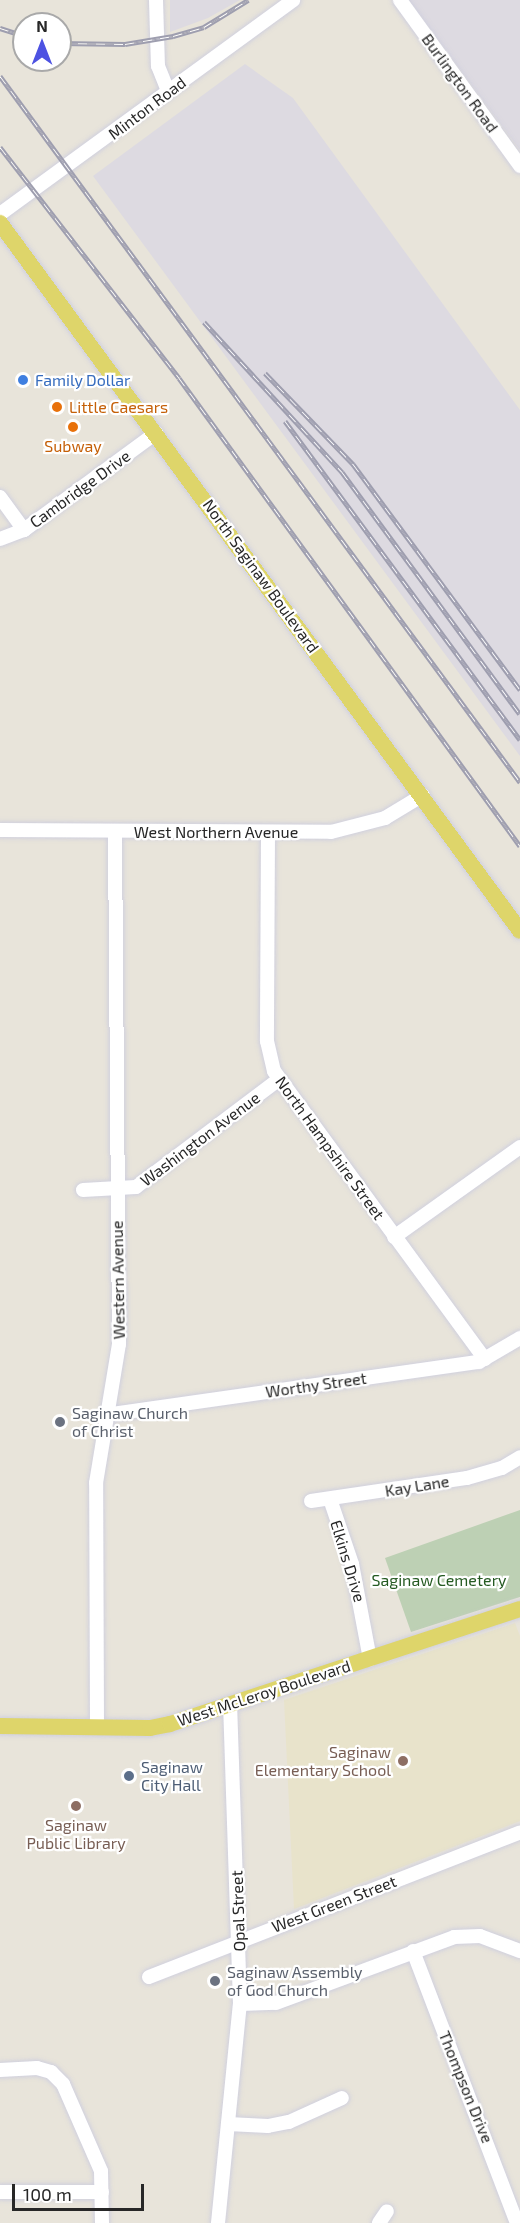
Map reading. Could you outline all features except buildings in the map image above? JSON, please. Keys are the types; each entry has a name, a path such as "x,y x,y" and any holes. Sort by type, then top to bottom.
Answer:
{"main road":[{"name":"North Saginaw Boulevard","path":"0,223 423,795 520,931"},
{"name":"West McLeroy Boulevard","path":"0,1726 150,1728 230,1706 520,1609"}],"street":[{"path":"156,0 158,66 168,91"},
{"name":"Minton Road","path":"0,214 292,0"},
{"name":"Burlington Road","path":"400,0 520,165"},
{"name":"Cambridge Drive","path":"0,539 24,530 156,433"},
{"path":"0,497 24,530"},
{"name":"West Northern Avenue","path":"0,830 268,833 356,828 385,818 423,795"},
{"name":"Western Avenue","path":"97,1726 96,1483 105,1415 119,1344 115,832"},
{"name":"North Hampshire Street","path":"268,833 267,1041 278,1080 485,1359"},
{"name":"Washington Avenue","path":"83,1190 116,1190 136,1187 278,1080"},
{"path":"394,1237 520,1147"},
{"name":"Worthy Street","path":"105,1415 485,1359 520,1338"},
{"name":"Kay Lane","path":"311,1501 467,1478 502,1468 520,1457"},
{"name":"Elkins Drive","path":"330,1499 352,1564 370,1659"},
{"name":"Opal Street","path":"219,2223 240,2004 240,1941 230,1706"},
{"name":"West Green Street","path":"149,1977 520,1832"},
{"path":"240,2004 276,2003 441,1940 474,1936 520,1951"},
{"name":"Thompson Drive","path":"413,1951 517,2223"},
{"path":"0,2070 37,2068 51,2072 63,2084 101,2171 102,2223"},
{"path":"228,2124 268,2126 289,2122 342,2098"},
{"path":"0,2192 102,2192"}],"shaded area":[{"path":"170,0 240,0 208,18 170,32"},
{"path":"409,0 520,0 520,150"},
{"path":"245,64 293,98 520,410 520,756 93,176"},
{"name":"Saginaw Elementary School","path":"515,1623 520,1636 520,1821 294,1909 284,1700"}],"green space":[{"name":"Saginaw Cemetery","path":"520,1510 520,1597 411,1632 385,1558"}],"railway":[{"path":"72,43 125,44 173,36 204,27 248,0"},
{"path":"0,28 12,32"},
{"path":"0,76 520,782"},
{"path":"0,147 179,378 520,846"},
{"path":"204,322 342,472 520,714"},
{"path":"265,373 353,464 520,690"},
{"path":"285,421 520,740"}],"place":[{"name":"Family Dollar","path":"23,380"},
{"name":"Little Caesars","path":"57,407"},
{"name":"Subway","path":"73,427"},
{"name":"Saginaw Church of Christ","path":"60,1422"},
{"name":"Saginaw Elementary School","path":"403,1761"},
{"name":"Saginaw City Hall","path":"129,1776"},
{"name":"Saginaw Public Library","path":"76,1806"},
{"name":"Saginaw Assembly of God Church","path":"215,1981"}]}
